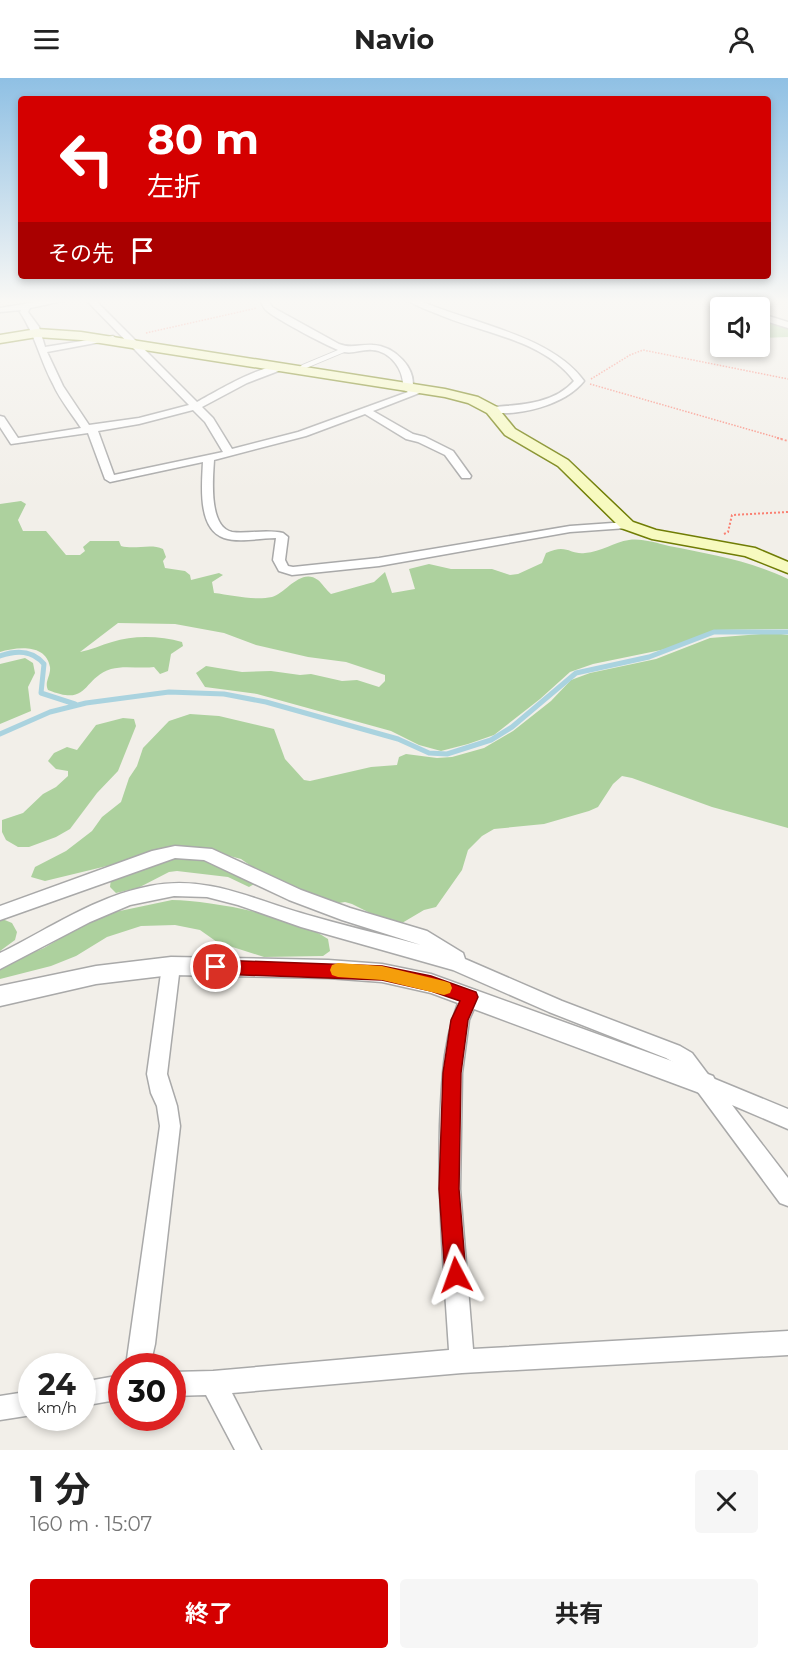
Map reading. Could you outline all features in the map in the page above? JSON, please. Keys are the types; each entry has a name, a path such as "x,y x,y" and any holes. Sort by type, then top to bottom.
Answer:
{"main road":[{"path":"251,363 473,400 492,410 510,432 563,463 627,525 652,534 749,552 788,568"}],"street":[{"path":"48,363 58,386 88,428 110,479 229,453 313,430 364,410 415,389 400,363"},
{"path":"152,363 215,427 229,453"},
{"path":"492,410 545,402 574,388 579,381 574,372 561,363"},
{"path":"0,419 15,442 139,421 196,406 244,381 278,368"},
{"path":"364,410 410,437 421,439 449,453 466,476"},
{"path":"209,458 206,499 217,528 227,535 279,534 282,537 279,560 282,568 292,571 379,562 570,529 627,525"},
{"path":"0,913 158,856 175,852 206,854 295,895 348,915 421,936 477,971 517,991 673,1052 685,1059 749,1146 788,1194"},
{"path":"0,961 35,946 106,905 153,892 188,888 222,893 273,912 416,951 477,971"},
{"path":"141,1353 170,1126 167,1106 160,1093 157,1074 171,966"},
{"path":"0,996 96,975 171,966 382,973 431,984 470,997 705,1084 788,1119"},
{"path":"462,1361 449,1189 452,1073 460,1020 470,997"},
{"path":"186,1384 462,1361 788,1343"},
{"path":"213,1383 248,1450"},
{"path":"0,1408 18,1405"}],"lane":[{"path":"299,371 312,363"}],"path":[{"path":"579,381 605,373 619,363"},
{"path":"716,363 788,379"},
{"path":"579,381 788,441"},
{"path":"722,535 727,534 732,515 736,513 762,515 788,512"}],"green space":[{"path":"21,501 26,504 18,520 23,531 46,531 66,555 80,555 85,551 83,547 90,541 119,541 121,546 127,547 158,547 163,549 166,557 163,561 165,568 185,571 190,575 191,580 219,573 223,575 212,582 214,593 250,598 272,597 306,577 318,580 331,594 374,582 385,572 392,593 415,589 409,569 429,564 451,569 492,569 510,575 518,574 542,563 546,553 553,550 564,549 585,553 623,541 644,540 760,567 788,579 788,629 715,630 666,649 593,664 570,672 494,735 441,751 419,745 391,731 257,694 205,687 196,673 206,666 242,672 271,671 300,675 311,674 342,681 357,680 379,687 385,681 385,675 346,662 308,657 256,645 224,633 175,624 118,623 80,652 138,637 165,638 182,642 183,646 171,654 168,671 160,674 154,667 111,669 101,673 84,690 71,695 62,694 48,690 50,667 43,654 37,650 22,648 0,652 0,504"},
{"path":"774,633 788,635 788,828 712,807 622,776 613,784 598,807 589,811 544,824 494,829 482,836 468,850 462,870 436,907 424,910 402,923 392,924 352,904 345,902 333,904 268,878 241,859 195,847 177,849 45,881 31,877 35,867 66,851 92,831 102,817 121,802 143,748 169,721 190,714 219,716 274,729 285,759 304,780 310,781 371,767 397,765 399,757 406,754 437,758 452,757 484,748 513,731 551,701 571,680 590,673 656,659 710,638"},
{"path":"25,658 33,663 35,673 28,687 31,711 0,724 0,664"},
{"path":"123,718 134,719 136,726 118,771 97,793 70,829 29,847 18,847 6,840 2,832 2,820 23,813 43,794 56,787 68,776 68,771 56,769 48,761 54,753 67,747 77,750 96,725"},
{"path":"169,857 203,858 256,883 249,887 228,877 177,871 169,872 138,888 116,893 110,887 111,879"},
{"path":"172,900 209,903 253,911 295,923 328,939 330,951 323,956 264,957 217,942 200,930 175,925 141,926 107,937 76,956 51,966 0,979 0,966 44,948 88,922 115,912"},
{"path":"0,918 12,923 17,932 15,940 0,951"}],"waterway":[{"path":"0,734 50,712 86,703 169,692 224,694 266,702 398,739 429,753 447,754 491,740 512,727 576,673 649,657 714,632 788,632"},
{"path":"0,656 24,652 39,659 44,664 41,693 75,704"}],"slow traffic":[{"path":"338,970 382,973 444,988"}],"route":[{"path":"216,967 327,969 382,973 431,984 470,997 460,1020 452,1073 449,1189 456,1275"}]}
